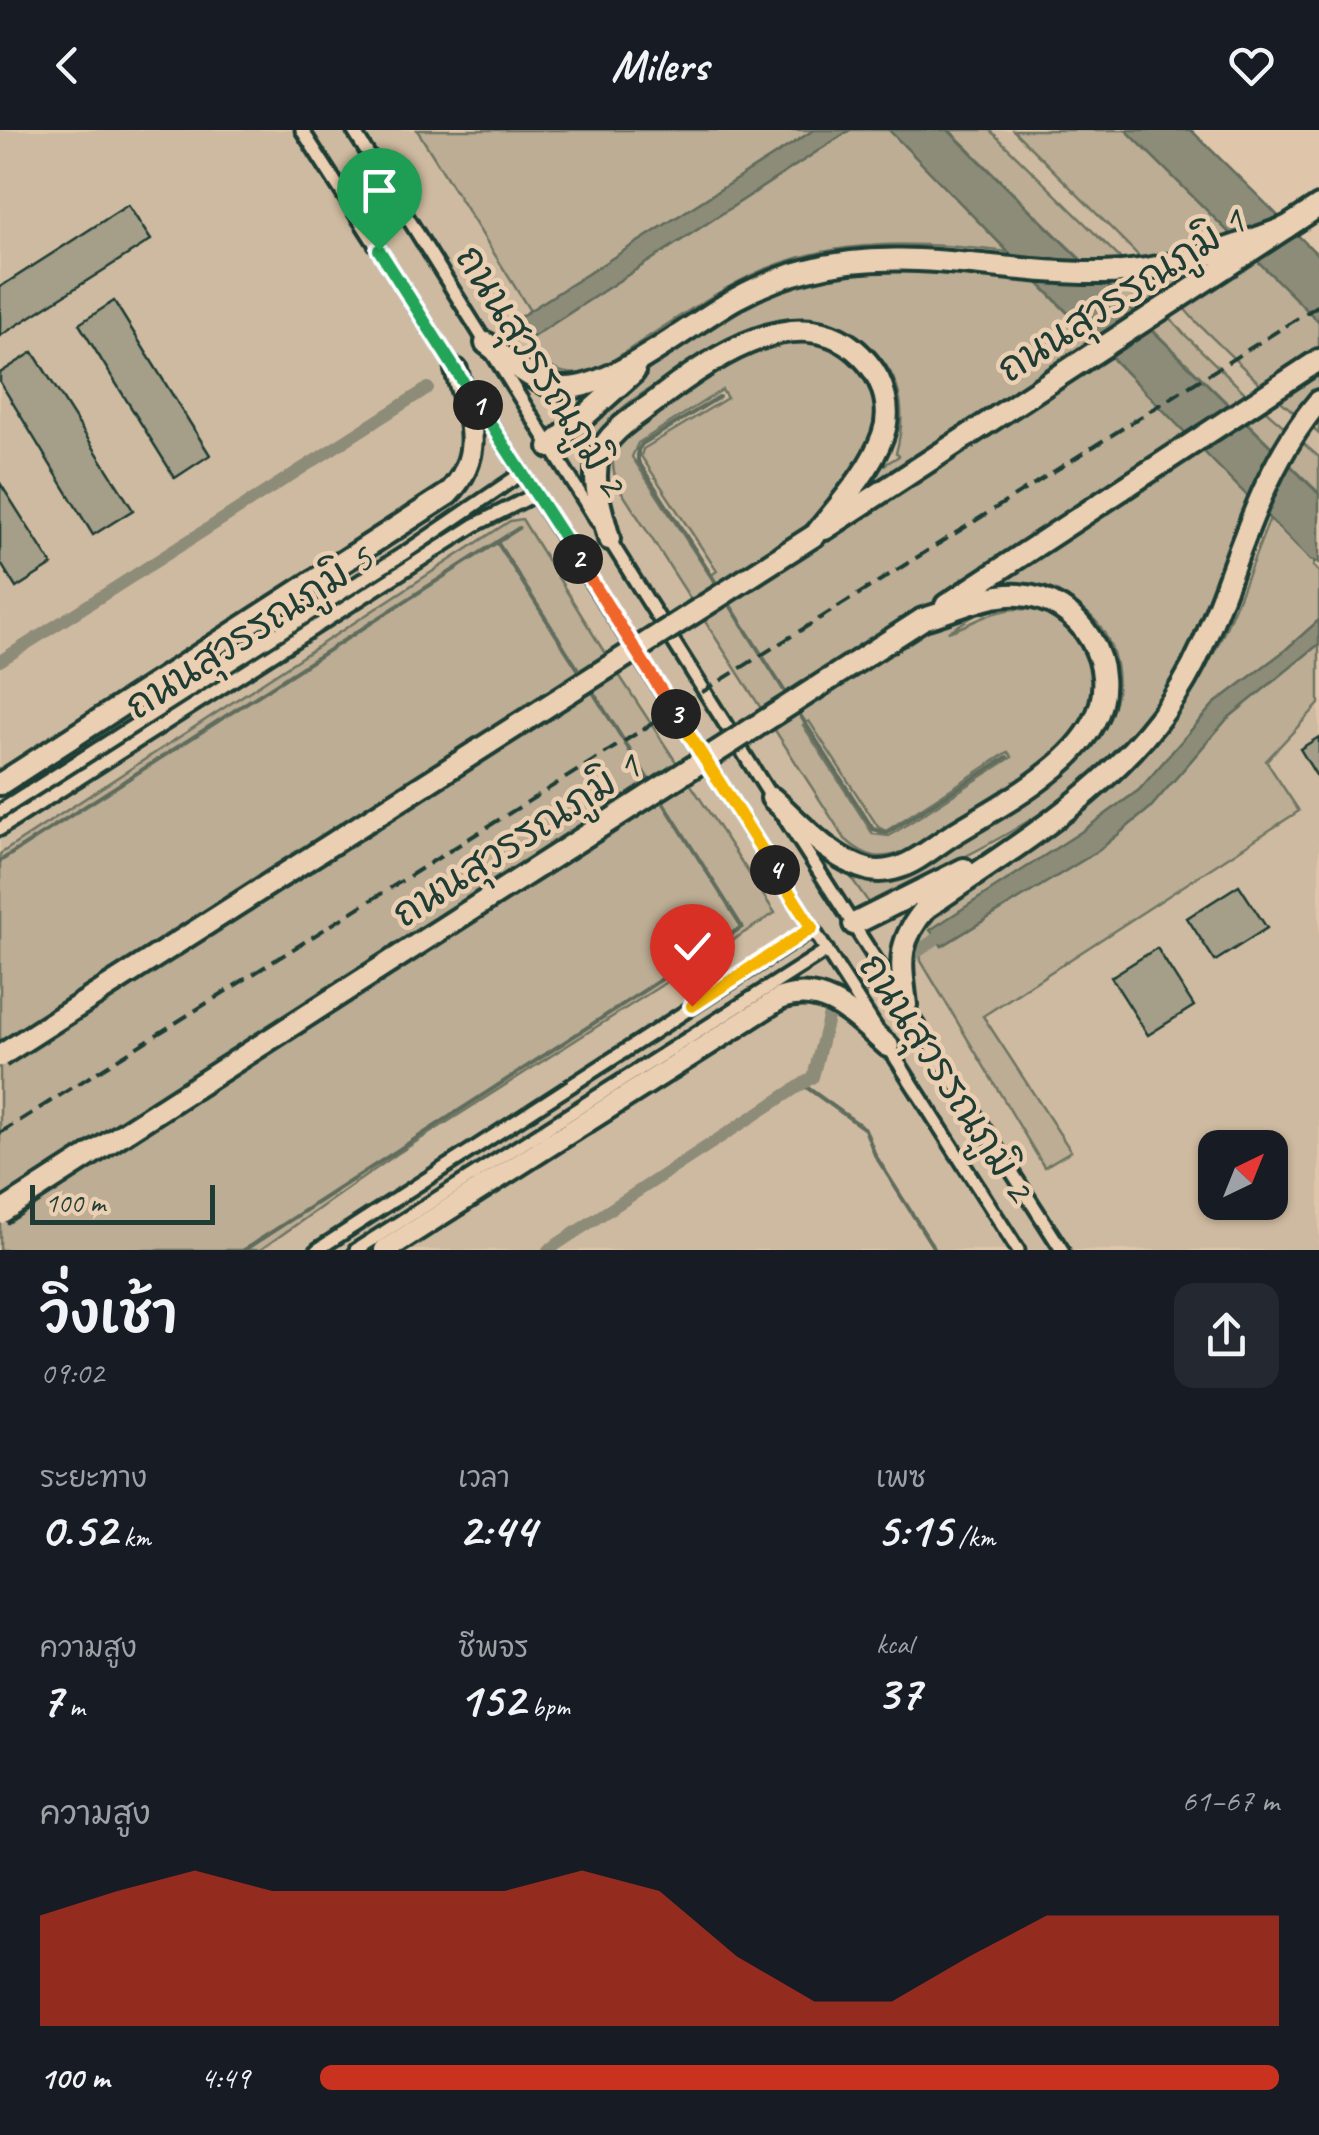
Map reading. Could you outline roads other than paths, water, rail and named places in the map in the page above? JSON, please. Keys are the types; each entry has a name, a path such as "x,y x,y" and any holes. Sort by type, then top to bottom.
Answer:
{"highway":[{"name":"ถนนสุวรรณภูมิ 1","path":"0,1056 815,536 1319,206"},
{"path":"486,343 545,383 576,388 592,385 664,345 741,296 791,274 837,262 918,259 1058,272 1132,272 1202,257 1287,228"},
{"path":"609,539 598,495 599,457 620,428 696,370 754,340 781,332 810,330 838,339 860,353 878,375 887,405 884,432 872,458 815,536"},
{"path":"550,447 664,345"},
{"name":"ถนนสุวรรณภูมิ 1","path":"0,1213 924,620 1319,360"},
{"path":"0,784 439,500 458,483 472,450 468,412 456,370"},
{"path":"906,1005 901,952 908,928 926,908 1080,800 1134,749 1179,689 1200,652 1268,480 1319,402"},
{"path":"772,798 849,862 881,871 902,866 1056,767 1094,723 1103,695 1099,653 1088,632 1050,600 1019,595 996,597 924,620"},
{"path":"854,924 1033,834"},
{"path":"385,1250 792,994 829,998 888,1046"}],"street":[{"name":"ถนนสุวรรณภูมิ 2","path":"302,130 1018,1250"},
{"name":"ถนนสุวรรณภูมิ 2","path":"354,130 550,447 1062,1250"},
{"name":"ถนนสุวรรณภูมิ 5","path":"0,811 406,552 522,472"},
{"name":"ถนนสุวรรณภูมิ 5","path":"0,829 475,525 536,494"},
{"path":"317,1250 812,928"},
{"path":"356,1250 827,950"}],"waterway":[{"path":"0,661 428,388"},
{"path":"719,397 642,444 638,461 720,589"},
{"path":"0,861 519,528"},
{"path":"497,542 583,677"},
{"path":"728,602 787,695"},
{"path":"591,689 653,787"},
{"path":"795,707 873,829 887,833 1007,757"},
{"path":"244,1250 742,927 661,799"},
{"path":"548,1250 813,1077 829,1014 947,931"},
{"path":"802,1084 865,1129 875,1155 935,1250"}],"railway":[{"path":"0,1133 1319,305"}]}
